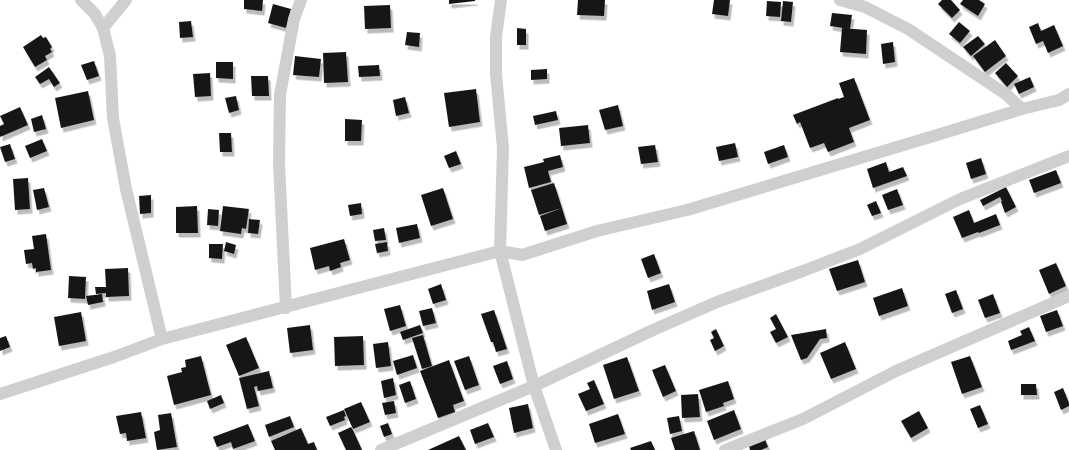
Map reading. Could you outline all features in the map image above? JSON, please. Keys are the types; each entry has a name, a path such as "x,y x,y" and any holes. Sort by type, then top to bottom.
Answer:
{"street":[{"path":"80,0 95,14 103,28 110,56 114,118 126,189 162,339"},
{"path":"103,28 126,0"},
{"path":"286,308 279,164 280,95 294,19 301,0"},
{"path":"501,0 496,37 496,67 503,148 500,251 534,386 556,450"},
{"path":"840,0 865,7 908,29 1007,95 1022,109"},
{"path":"0,394 114,357 162,339 286,308 500,251 522,255 597,231 687,210 937,136 1022,109 1059,100 1069,94"},
{"path":"381,450 534,386 653,330 717,302 803,272 860,249 960,199 1069,156"},
{"path":"726,450 803,419 896,371 1069,296"}],"building":[{"path":"244,0 263,0 262,11 244,9"},
{"path":"449,0 475,0 475,1 449,4"},
{"path":"578,0 605,0 604,16 577,15"},
{"path":"714,0 730,0 728,16 712,14"},
{"path":"942,0 951,0 960,10 952,18 938,4"},
{"path":"963,0 979,0 985,4 978,16 960,4"},
{"path":"767,1 781,2 780,17 766,16"},
{"path":"783,1 793,2 791,22 781,21"},
{"path":"273,4 291,9 286,28 268,23"},
{"path":"390,5 391,28 365,29 364,6"},
{"path":"832,13 852,15 850,29 830,26"},
{"path":"191,21 193,37 180,38 179,22"},
{"path":"959,22 970,31 960,43 949,34"},
{"path":"1038,23 1041,31 1054,25 1063,46 1048,53 1043,41 1036,44 1029,27"},
{"path":"517,28 526,29 526,45 517,45"},
{"path":"842,28 867,30 866,54 840,52"},
{"path":"407,32 420,33 419,47 405,45"},
{"path":"41,35 43,38 46,37 52,47 50,49 52,52 45,56 47,60 35,67 23,47"},
{"path":"978,36 985,44 971,56 963,47"},
{"path":"995,40 1006,56 985,72 973,56"},
{"path":"893,42 895,62 883,64 881,44"},
{"path":"346,52 348,82 324,83 323,53"},
{"path":"295,56 321,59 319,77 293,75"},
{"path":"94,61 99,76 87,80 81,65"},
{"path":"216,62 233,62 233,79 216,78"},
{"path":"1006,63 1018,76 1007,87 995,73"},
{"path":"379,65 380,76 359,77 358,66"},
{"path":"49,67 60,83 54,87 49,79 40,84 35,77"},
{"path":"547,69 547,79 531,80 531,70"},
{"path":"210,73 211,96 195,97 193,74"},
{"path":"251,76 268,76 269,96 252,96"},
{"path":"1030,77 1034,87 1019,94 1014,84"},
{"path":"854,78 870,120 849,128 854,142 828,152 824,143 810,148 800,122 797,124 793,115 844,97 839,83"},
{"path":"476,89 480,122 449,127 444,93"},
{"path":"88,91 94,120 61,128 55,98"},
{"path":"236,96 239,110 229,113 225,98"},
{"path":"405,97 409,113 396,116 393,100"},
{"path":"618,105 623,126 605,130 599,110"},
{"path":"20,107 28,125 0,137 0,126 4,124 0,116"},
{"path":"556,111 558,120 535,125 533,116"},
{"path":"42,115 46,129 34,132 31,119"},
{"path":"345,119 362,120 361,141 345,141"},
{"path":"588,125 590,143 561,146 559,128"},
{"path":"219,133 231,133 232,152 220,152"},
{"path":"42,139 47,151 30,158 25,146"},
{"path":"735,143 738,157 719,161 716,147"},
{"path":"10,144 15,159 5,162 0,147"},
{"path":"655,145 658,162 641,164 638,147"},
{"path":"784,145 788,157 768,164 764,152"},
{"path":"456,151 461,164 449,168 444,156"},
{"path":"560,155 563,167 548,171 551,182 529,188 524,167 544,162 543,159"},
{"path":"981,158 986,174 971,179 966,163"},
{"path":"886,162 889,172 903,167 907,176 873,188 867,169"},
{"path":"1056,170 1061,183 1034,193 1029,180"},
{"path":"28,178 30,209 15,210 13,179"},
{"path":"554,183 562,208 539,215 531,190"},
{"path":"1006,187 1016,207 1005,213 1000,197 983,206 980,200"},
{"path":"44,188 49,207 37,210 33,190"},
{"path":"443,188 453,219 431,226 421,195"},
{"path":"897,189 903,205 888,210 882,195"},
{"path":"151,195 151,213 140,214 139,196"},
{"path":"876,201 881,213 872,216 867,205"},
{"path":"361,203 362,214 350,216 348,205"},
{"path":"197,206 198,233 176,233 176,207"},
{"path":"223,206 249,209 246,229 242,228 241,234 220,231"},
{"path":"562,208 567,224 545,231 540,216"},
{"path":"208,209 219,210 218,226 207,225"},
{"path":"969,210 974,223 996,214 1000,225 962,238 953,217"},
{"path":"249,219 260,220 258,234 248,233"},
{"path":"417,224 420,238 399,243 396,228"},
{"path":"384,228 386,240 375,241 373,230"},
{"path":"46,234 51,270 36,272 36,268 33,269 32,263 26,264 24,250 34,249 32,236"},
{"path":"344,239 350,260 340,263 341,267 330,271 329,266 315,270 310,248"},
{"path":"226,242 236,245 234,254 224,251"},
{"path":"387,242 388,251 377,253 375,244"},
{"path":"209,244 223,244 222,259 209,258"},
{"path":"654,254 661,273 648,278 641,259"},
{"path":"858,260 865,282 837,291 829,269"},
{"path":"1056,263 1066,286 1049,294 1039,270"},
{"path":"128,268 129,296 106,297 106,293 96,294 95,287 106,287 105,269"},
{"path":"69,276 86,277 85,299 68,298"},
{"path":"441,284 446,300 433,304 428,289"},
{"path":"669,284 675,302 652,310 647,291"},
{"path":"902,288 908,306 879,316 873,298"},
{"path":"956,290 963,309 952,313 945,294"},
{"path":"102,294 103,302 88,305 86,296"},
{"path":"993,294 1000,313 985,318 978,300"},
{"path":"400,305 406,326 390,331 384,309"},
{"path":"432,308 436,323 423,326 419,311"},
{"path":"494,310 507,349 496,352 481,314"},
{"path":"1057,310 1063,326 1046,332 1040,316"},
{"path":"81,312 86,341 59,346 54,317"},
{"path":"776,314 788,337 776,343 770,332 776,329 770,318"},
{"path":"310,325 313,350 290,353 287,328"},
{"path":"420,325 423,333 403,340 400,332"},
{"path":"1029,327 1035,341 1011,350 1008,341 1022,335 1020,331"},
{"path":"716,329 724,346 715,351 710,340 714,338 711,332"},
{"path":"826,329 827,338 820,339 807,358 801,360 791,335"},
{"path":"423,335 432,366 422,369 412,338"},
{"path":"6,336 10,347 0,351 0,338"},
{"path":"363,336 364,365 335,366 334,337"},
{"path":"246,337 259,368 239,376 226,345"},
{"path":"388,342 391,366 376,368 373,344"},
{"path":"845,342 856,369 831,379 820,353"},
{"path":"413,355 417,368 397,375 393,361"},
{"path":"201,356 211,395 174,405 167,376 182,372 181,368 186,367 185,360"},
{"path":"469,356 479,385 465,390 454,361"},
{"path":"970,356 982,387 962,394 951,362"},
{"path":"627,357 639,391 614,399 603,365"},
{"path":"449,360 464,401 453,405 455,412 438,418 420,371"},
{"path":"507,361 513,379 500,384 493,366"},
{"path":"665,365 676,391 663,397 652,370"},
{"path":"269,371 273,388 258,391 257,386 254,387 259,406 247,409 239,378"},
{"path":"393,378 396,395 384,398 381,381"},
{"path":"594,380 604,404 586,411 578,394 590,389 587,383"},
{"path":"410,381 416,399 405,403 399,385"},
{"path":"728,381 734,399 723,403 724,406 706,412 699,390"},
{"path":"1021,384 1036,384 1037,395 1021,395"},
{"path":"1063,388 1069,406 1061,410 1054,392"},
{"path":"698,394 700,417 682,418 681,395"},
{"path":"221,395 224,403 210,409 207,401"},
{"path":"394,401 396,413 385,415 382,403"},
{"path":"361,402 370,422 353,429 344,409"},
{"path":"528,404 533,428 514,433 509,408"},
{"path":"980,405 988,424 978,428 970,409"},
{"path":"344,410 346,416 344,417 345,420 330,426 326,417"},
{"path":"734,410 741,429 714,440 707,421"},
{"path":"919,411 928,428 911,438 901,421"},
{"path":"141,412 146,438 127,441 126,433 120,434 116,416"},
{"path":"171,413 177,447 157,450 154,432 160,430 158,415"},
{"path":"618,414 625,434 595,443 589,424"},
{"path":"290,416 294,427 269,437 265,425"},
{"path":"679,416 682,431 670,434 667,418"},
{"path":"388,423 392,434 384,437 380,426"},
{"path":"488,423 494,437 475,444 470,430"},
{"path":"248,424 255,441 233,449 231,442 217,447 213,437"},
{"path":"351,427 362,450 346,450 338,433"},
{"path":"301,428 308,444 314,442 317,450 275,450 271,441"},
{"path":"694,431 700,450 675,450 671,438"},
{"path":"459,436 466,450 428,450"},
{"path":"765,439 768,447 761,450 750,450 749,446"},
{"path":"651,441 655,450 631,450 630,448"}]}
